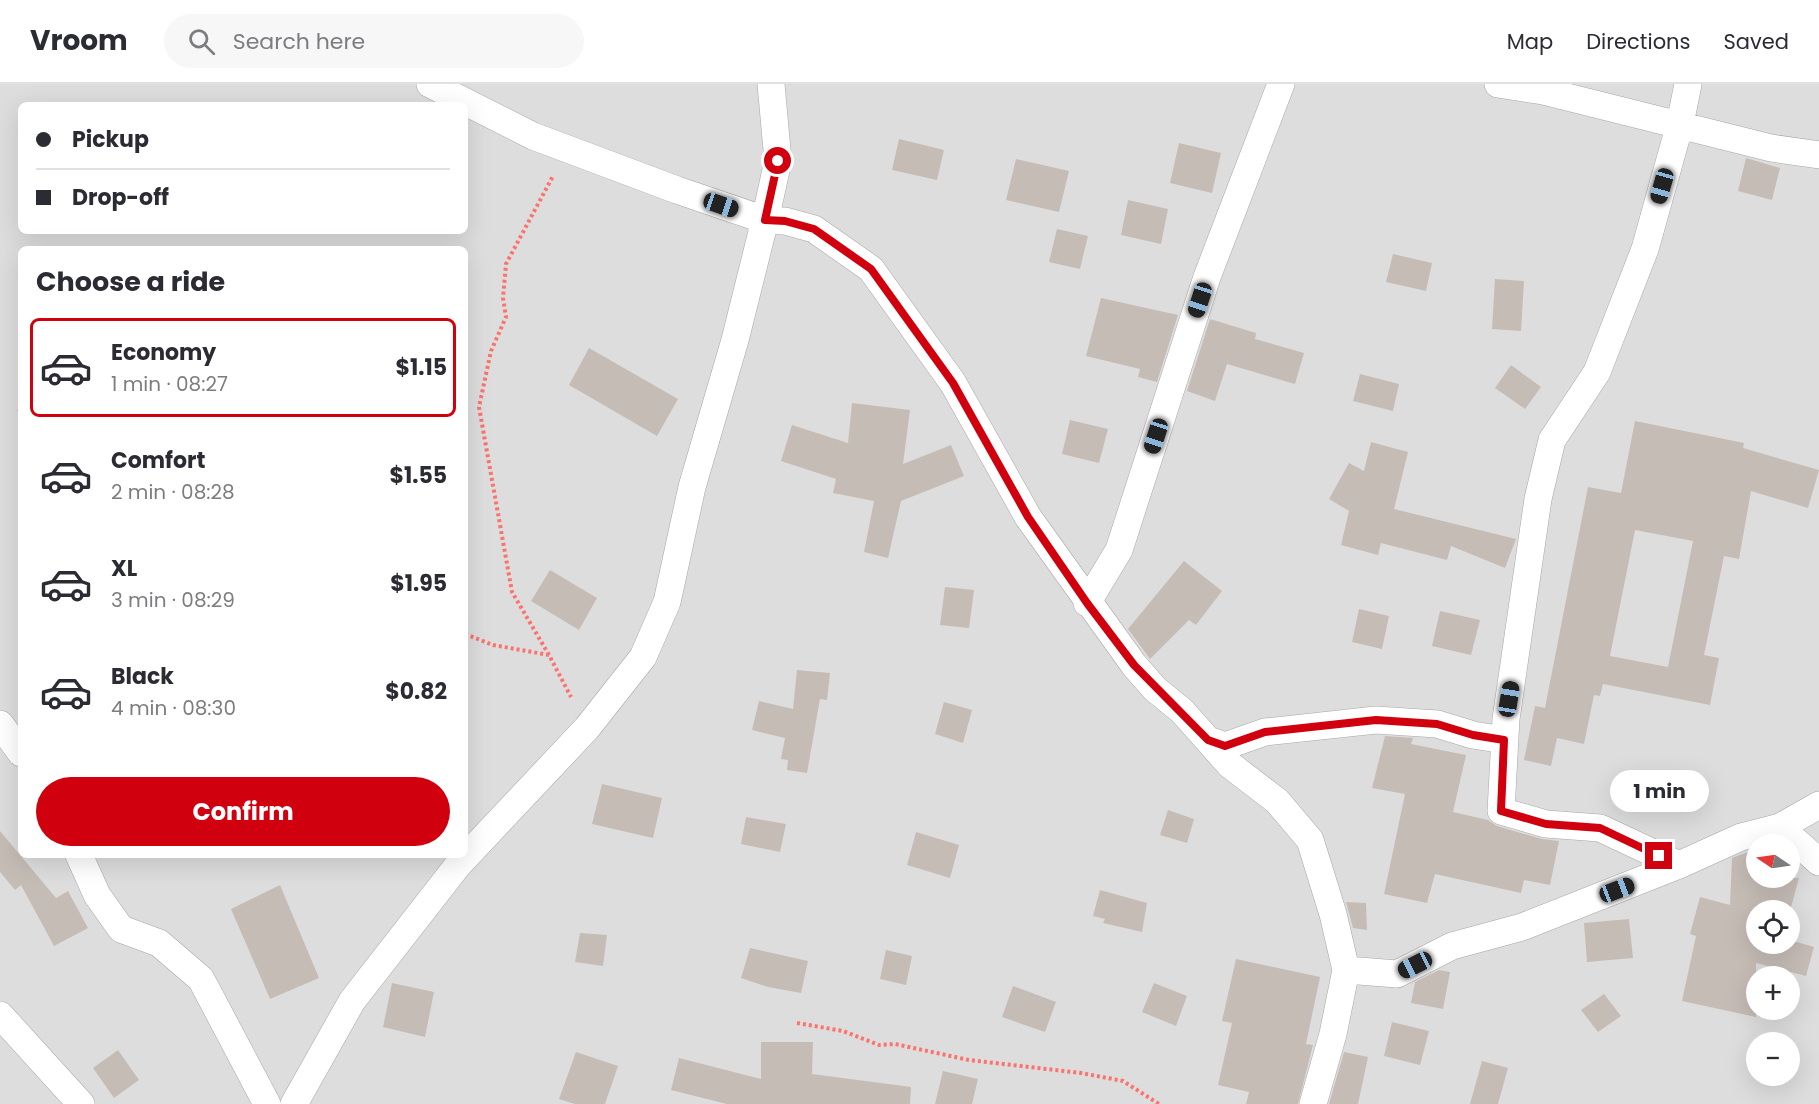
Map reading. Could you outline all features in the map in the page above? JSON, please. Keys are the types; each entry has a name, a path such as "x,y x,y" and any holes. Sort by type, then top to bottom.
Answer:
{"street":[{"path":"430,84 466,102"},
{"path":"468,856 587,728 643,657 667,602 692,487 735,340 778,161 771,84"},
{"path":"1087,603 1119,550 1207,277 1281,84"},
{"path":"1498,84 1543,91 1771,148 1819,155"},
{"path":"1679,865 1600,828 1546,824 1501,811 1504,740 1538,499 1552,440 1597,372 1645,249 1680,124 1688,84"},
{"path":"468,103 567,149 765,220 785,221 814,229 871,269 953,383 1028,517 1087,603 1141,673 1230,765 1277,801 1310,840 1334,914 1346,970 1333,1034 1313,1104"},
{"path":"1208,740 1225,746 1265,732 1376,720 1437,724 1473,735 1504,740"},
{"path":"0,724 18,749"},
{"path":"1346,970 1397,974 1452,946 1522,927 1679,865 1741,837 1780,827 1819,805"},
{"path":"1780,827 1819,862"},
{"path":"80,858 96,895 122,929 159,943 201,979 267,1104"},
{"path":"294,1104 352,1001 466,858"},
{"path":"0,1015 81,1104"}],"path":[{"path":"567,149 506,264 503,298 506,317 491,351 479,407 512,592 549,655 587,728"},
{"path":"468,635 493,645 549,655"},
{"path":"796,1023 843,1031 879,1045 895,1044 969,1060 1081,1073 1123,1082 1159,1104"}],"shaded area":[{"path":"0,84 1819,84 1819,1104 0,1104"}],"building":[{"path":"899,139 944,150 937,180 892,170"},
{"path":"1179,143 1221,153 1212,193 1170,183"},
{"path":"1746,158 1780,168 1772,200 1738,191"},
{"path":"1016,159 1069,171 1059,212 1006,200"},
{"path":"1128,200 1168,209 1161,244 1121,235"},
{"path":"1057,229 1088,236 1080,269 1049,262"},
{"path":"1393,254 1432,263 1426,291 1386,282"},
{"path":"1495,279 1524,281 1521,331 1492,329"},
{"path":"1101,298 1178,315 1157,382 1138,377 1140,369 1086,356"},
{"path":"1210,319 1256,333 1255,339 1304,353 1295,384 1227,364 1215,401 1187,391"},
{"path":"589,348 678,399 657,436 569,385"},
{"path":"1511,365 1541,387 1525,409 1495,388"},
{"path":"1360,374 1399,384 1393,411 1353,401"},
{"path":"852,403 910,410 903,464 951,445 964,476 901,501 888,558 864,552 874,501 833,493 836,479 781,461 792,425 848,443"},
{"path":"1070,420 1108,429 1099,463 1062,454"},
{"path":"1635,421 1744,443 1743,448 1819,470 1808,508 1751,491 1739,559 1724,556 1704,655 1719,658 1710,705 1603,684 1600,696 1594,695 1584,744 1557,738 1551,766 1524,760 1535,706 1545,708 1588,487 1621,493","holes":["1635,530 1693,541 1668,667 1610,656"]},
{"path":"1371,442 1408,452 1394,509 1516,539 1505,568 1451,546 1447,560 1381,543 1378,555 1341,545 1349,511 1329,499 1349,463 1364,471"},
{"path":"1184,561 1222,591 1196,625 1189,620 1150,659 1128,629"},
{"path":"550,570 597,598 579,630 531,601"},
{"path":"945,587 974,590 969,628 940,625"},
{"path":"1359,609 1389,616 1382,649 1352,642"},
{"path":"1440,611 1480,620 1471,655 1432,646"},
{"path":"797,670 830,673 827,700 820,699 807,773 787,770 788,760 781,759 785,738 752,730 759,701 793,709"},
{"path":"944,702 972,710 963,743 935,734"},
{"path":"1385,736 1413,738 1411,744 1466,755 1453,812 1488,820 1497,826 1542,839 1559,841 1550,885 1524,880 1521,893 1435,874 1427,903 1384,894 1405,794 1372,788"},
{"path":"602,784 662,798 653,838 592,824"},
{"path":"1168,810 1194,819 1187,843 1160,835"},
{"path":"746,817 786,824 780,852 741,844"},
{"path":"0,831 18,853 18,858 23,858 56,898 68,891 88,928 54,946 21,885 15,890 0,872"},
{"path":"916,832 959,845 950,878 907,865"},
{"path":"1746,853 1746,888 1796,888 1793,900 1746,900 1746,954 1800,954 1800,943 1814,947 1806,976 1800,974 1800,966 1768,966 1756,963 1756,966 1746,966 1746,1015 1682,1001 1696,936 1690,934 1700,897 1730,905 1732,858"},
{"path":"280,885 319,978 270,999 231,909"},
{"path":"1100,890 1147,903 1142,932 1103,923 1105,919 1093,916"},
{"path":"1346,902 1366,903 1367,930 1353,928"},
{"path":"1629,919 1633,958 1587,962 1584,923"},
{"path":"580,933 607,935 603,966 575,962"},
{"path":"750,948 808,961 801,993 768,987 741,978"},
{"path":"886,950 912,956 906,985 880,979"},
{"path":"1236,959 1320,977 1306,1044 1313,1045 1298,1104 1246,1104 1249,1092 1218,1085 1232,1023 1222,1021"},
{"path":"1439,970 1450,972 1443,1009 1411,1003 1415,982"},
{"path":"392,983 434,992 425,1037 383,1027"},
{"path":"1154,983 1187,996 1176,1026 1142,1012"},
{"path":"1013,986 1056,1002 1045,1032 1002,1017"},
{"path":"1604,994 1621,1016 1598,1032 1581,1010"},
{"path":"1392,1022 1429,1031 1420,1065 1384,1056"},
{"path":"761,1042 813,1042 812,1074 911,1087 910,1104 727,1104 671,1090 679,1058 761,1079"},
{"path":"118,1050 139,1080 114,1098 93,1068"},
{"path":"576,1052 618,1066 605,1104 575,1104 559,1099"},
{"path":"1344,1052 1368,1057 1358,1104 1329,1104"},
{"path":"1482,1061 1508,1068 1498,1104 1470,1104"},
{"path":"943,1071 978,1079 972,1104 935,1104"}],"route":[{"path":"778,161 765,220 785,221 814,229 839,243 871,269 953,383 1028,517 1087,603 1155,689 1182,711 1208,740 1225,746 1265,732 1283,732 1376,720 1437,724 1473,735 1504,740 1501,811 1546,824 1600,828 1659,856"}]}
